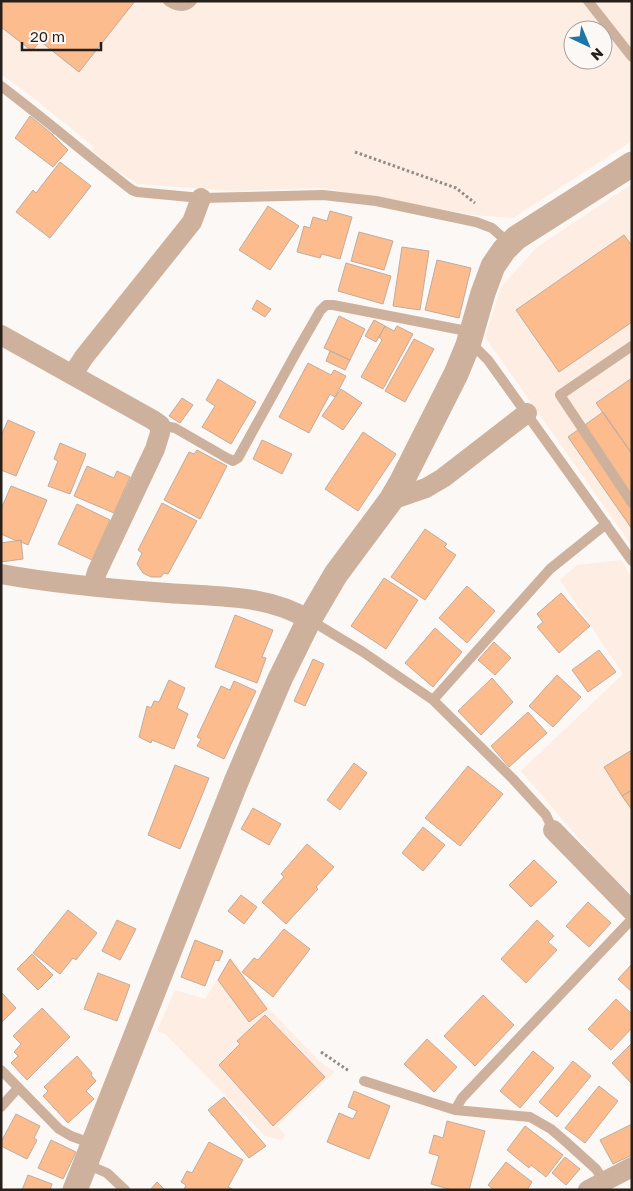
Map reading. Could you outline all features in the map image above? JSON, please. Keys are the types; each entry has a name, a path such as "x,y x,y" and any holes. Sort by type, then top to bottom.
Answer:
{"street":[{"path":"75,1190 254,737 286,664 336,574 391,500 402,481 445,395 470,339 490,273 499,257 501,236 516,238 632,164"},
{"path":"73,374 84,357 192,222 201,198"},
{"path":"1,335 73,374 153,420 160,426 160,434 155,449 96,572 93,586"},
{"path":"391,500 426,488 443,478 527,413"},
{"path":"1,574 169,594 220,596 273,604 294,610 309,620"},
{"path":"553,830 632,911"},
{"path":"596,1185 632,1167"}],"lane":[{"path":"168,1 179,6 189,4 192,1"},
{"path":"588,1 632,57"},
{"path":"1,86 72,141 88,157 132,190 201,198 323,195 376,201 476,222 501,236"},
{"path":"160,426 175,428 233,461 238,458 320,311 326,305 352,308 470,339 527,413 632,561"},
{"path":"632,346 560,395 632,502"},
{"path":"433,700 550,569 606,524"},
{"path":"309,620 363,652 433,700 513,779 546,815 553,830"},
{"path":"455,1110 462,1098 632,919"},
{"path":"1,1070 64,1133 90,1154 125,1190"},
{"path":"364,1081 455,1110 530,1117 550,1129 596,1169 596,1185"},
{"path":"1,1107 18,1088"}],"path":[{"path":"355,152 456,188 471,199 501,236"},
{"path":"321,1052 364,1081"}],"shaded area":[{"path":"1,1 632,1 632,141 513,218 474,215 322,188 236,191 138,184 114,169 92,150 94,147 1,74"},
{"path":"632,184 632,546 485,337 501,287 537,247"},
{"path":"622,560 632,579 632,895 610,875 521,771 623,674 560,580 577,565"},
{"path":"231,957 269,1009 319,1061 335,1072 277,1126 285,1135 282,1140 265,1136 165,1034 157,1031 175,990 205,999"}],"building":[{"path":"1,1 135,1 79,72 40,41 32,51 1,27"},
{"path":"30,116 68,150 53,167 15,138"},
{"path":"60,162 91,186 50,238 16,212 33,190 36,193"},
{"path":"268,206 299,226 270,270 239,250"},
{"path":"330,211 352,217 340,259 322,254 320,258 297,252 304,226 310,228 313,217 327,221"},
{"path":"359,232 393,241 384,270 351,261"},
{"path":"624,235 632,246 632,322 559,372 516,310"},
{"path":"402,247 429,251 420,310 393,306"},
{"path":"437,260 471,268 459,318 425,310"},
{"path":"346,263 391,276 383,304 338,291"},
{"path":"257,300 271,309 265,317 252,309"},
{"path":"339,316 365,329 350,360 324,348"},
{"path":"374,320 385,326 376,342 365,336"},
{"path":"385,326 394,331 397,326 413,334 383,389 361,377 382,340 379,337"},
{"path":"414,339 434,349 405,402 385,391"},
{"path":"330,351 350,360 345,370 326,361"},
{"path":"308,363 331,375 334,370 346,376 335,397 330,394 309,433 279,417"},
{"path":"632,378 632,454 596,403"},
{"path":"218,379 256,402 231,444 202,427 215,406 206,400"},
{"path":"341,389 362,403 343,430 322,416"},
{"path":"182,398 193,405 180,423 169,416"},
{"path":"603,412 632,454 632,529 568,437"},
{"path":"8,420 35,432 16,476 1,470 1,436"},
{"path":"363,432 396,454 358,511 325,489"},
{"path":"262,440 292,454 282,474 253,459"},
{"path":"60,443 86,454 70,494 48,486 58,461 54,459"},
{"path":"197,450 227,466 200,519 164,500 189,452 194,454"},
{"path":"87,466 114,478 117,471 130,477 114,513 74,496"},
{"path":"11,486 47,500 28,545 21,542 21,540 17,541 1,534 1,509"},
{"path":"162,503 197,521 168,574 164,573 161,577 151,577 143,573 137,564 142,553 138,550"},
{"path":"77,504 110,520 92,560 58,544"},
{"path":"425,529 447,544 444,547 456,555 425,600 391,577"},
{"path":"21,540 23,559 1,562 1,543"},
{"path":"384,578 418,600 386,649 351,626"},
{"path":"467,586 495,611 467,643 439,618"},
{"path":"561,593 590,626 559,653 537,627 543,622 537,614"},
{"path":"235,615 273,630 262,657 266,658 257,683 215,667"},
{"path":"435,628 462,652 433,687 405,663"},
{"path":"494,642 511,658 495,675 478,660"},
{"path":"599,650 616,672 588,692 572,670"},
{"path":"313,659 324,664 305,706 294,701"},
{"path":"557,675 581,697 553,727 529,706"},
{"path":"492,678 513,702 481,735 458,711"},
{"path":"169,680 185,688 177,708 188,714 174,749 152,740 151,743 139,737 147,706 151,708 154,701 159,702"},
{"path":"234,681 256,691 224,759 197,746 201,739 197,737 221,686 230,690"},
{"path":"528,712 547,733 509,767 491,746"},
{"path":"632,750 632,790 622,796 604,767"},
{"path":"354,763 367,773 340,810 327,800"},
{"path":"175,765 209,778 180,849 148,835"},
{"path":"468,766 503,794 460,846 425,818"},
{"path":"632,790 632,810 622,796"},
{"path":"253,808 281,824 269,845 241,829"},
{"path":"423,827 445,845 423,871 402,853"},
{"path":"307,844 334,867 316,887 318,889 286,924 262,902 284,877 281,874"},
{"path":"534,860 557,882 531,907 509,885"},
{"path":"241,895 257,907 244,924 228,911"},
{"path":"588,902 611,923 589,947 566,926"},
{"path":"68,910 97,933 76,960 73,958 60,974 33,953"},
{"path":"117,920 136,929 120,960 102,951"},
{"path":"537,920 554,936 548,942 557,950 526,983 501,959"},
{"path":"284,929 310,949 273,997 242,972 254,958 258,960"},
{"path":"195,940 223,951 219,961 215,960 205,986 181,977"},
{"path":"32,954 53,975 38,990 17,969"},
{"path":"230,959 267,1009 249,1022 218,980"},
{"path":"632,964 632,992 618,979"},
{"path":"98,973 130,985 117,1021 84,1009"},
{"path":"1,992 16,1008 1,1023"},
{"path":"483,995 514,1025 475,1066 444,1036"},
{"path":"616,999 632,1014 632,1028 611,1050 588,1029"},
{"path":"42,1008 70,1037 27,1080 11,1063 18,1056 14,1052 21,1044 13,1036"},
{"path":"265,1015 325,1077 273,1126 219,1065 240,1044 237,1041"},
{"path":"427,1039 457,1067 434,1092 404,1064"},
{"path":"632,1043 632,1084 612,1063"},
{"path":"533,1051 554,1068 520,1108 500,1091"},
{"path":"77,1056 92,1073 91,1075 96,1081 86,1091 94,1099 68,1123 43,1096 48,1091 44,1087"},
{"path":"573,1061 591,1076 557,1117 539,1102"},
{"path":"599,1086 618,1101 585,1143 565,1128"},
{"path":"354,1091 390,1106 369,1159 327,1142 339,1113 353,1119 357,1111 348,1107"},
{"path":"224,1097 266,1146 249,1158 208,1110"},
{"path":"16,1114 40,1126 34,1138 37,1140 27,1159 1,1146 1,1142"},
{"path":"447,1121 485,1131 469,1190 452,1190 431,1184 439,1156 429,1153 434,1135 443,1138"},
{"path":"632,1124 632,1155 613,1164 600,1140"},
{"path":"525,1126 563,1155 546,1177 531,1165 529,1168 507,1150"},
{"path":"51,1140 76,1152 63,1179 38,1168"},
{"path":"209,1142 243,1160 228,1187 234,1190 184,1190 186,1185 181,1182 187,1171 192,1173"},
{"path":"565,1157 580,1169 566,1185 552,1173"},
{"path":"506,1162 532,1182 527,1190 494,1190 488,1185"},
{"path":"28,1175 52,1184 50,1190 22,1190"},
{"path":"157,1182 165,1190 150,1190"}]}
